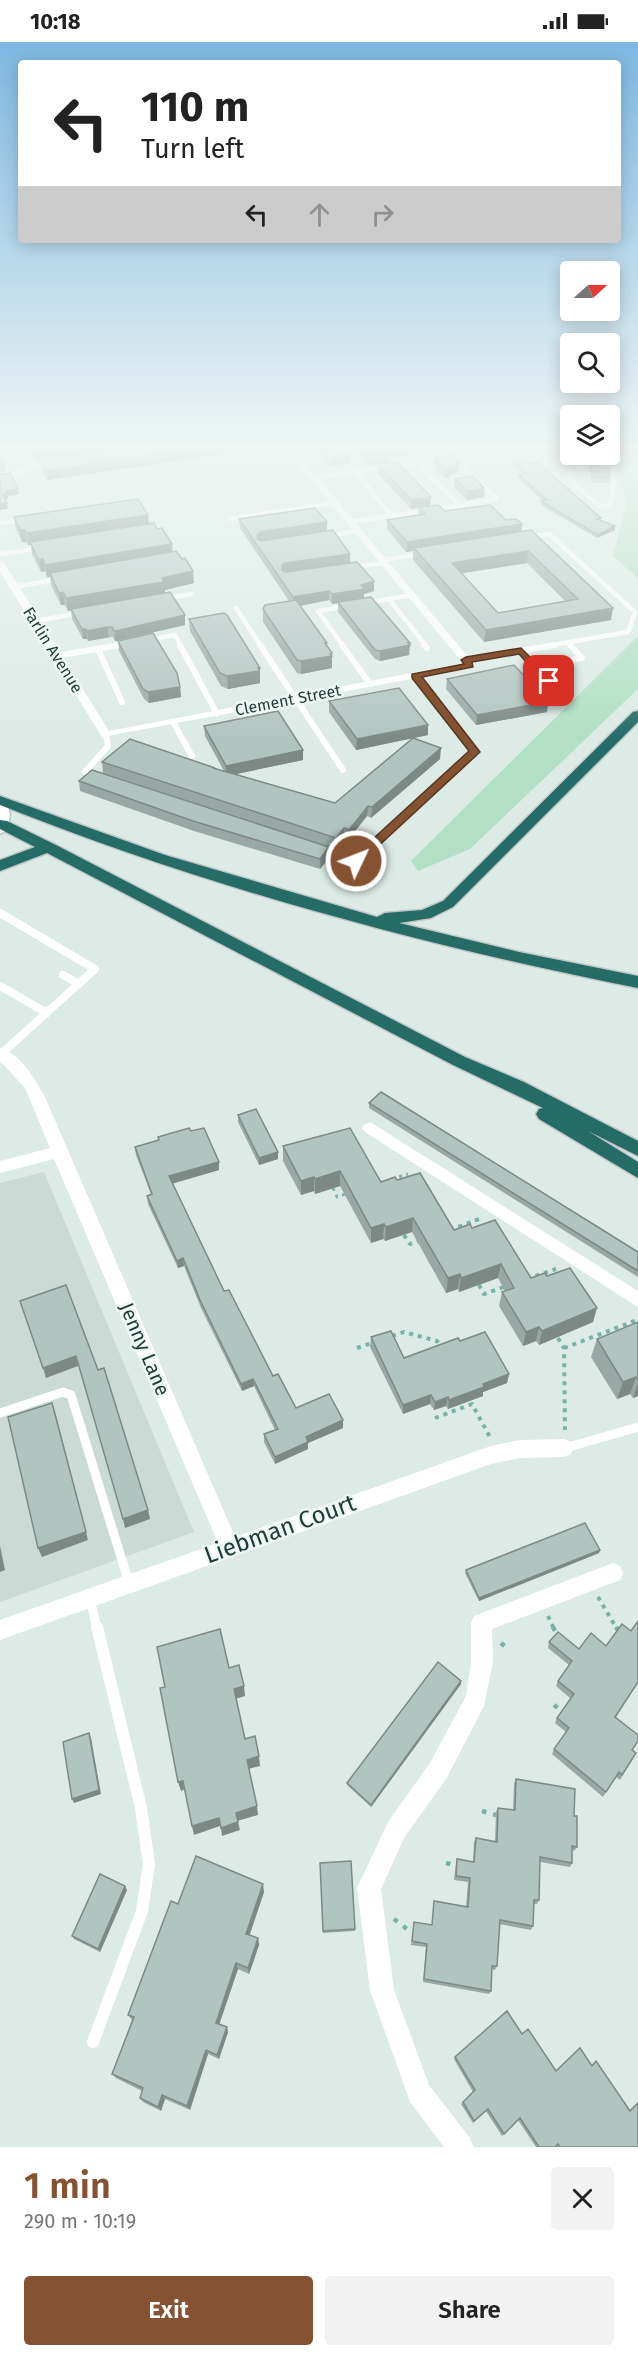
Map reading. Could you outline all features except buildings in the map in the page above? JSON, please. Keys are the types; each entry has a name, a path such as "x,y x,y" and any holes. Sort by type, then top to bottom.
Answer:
{"highway":[{"path":"357,917 413,917 435,912 448,904 638,715"},
{"path":"0,800 96,836 207,873 357,917 506,956 638,982"},
{"path":"1,827 51,848 459,1061 518,1087 638,1149"},
{"path":"0,866 30,853 51,848"},
{"path":"459,1061 638,1171"}],"main road":[{"path":"0,800 1,827"}],"street":[{"path":"369,544 468,663"},
{"name":"Farlin Avenue","path":"0,564 106,735"},
{"name":"Clement Street","path":"106,735 416,676 468,663"},
{"name":"Jenny Lane","path":"1,1054 26,1077 37,1094 59,1152 230,1547"},
{"path":"370,1128 638,1300"},
{"path":"0,1167 59,1152"},
{"name":"Liebman Court","path":"0,1630 499,1454 520,1449 564,1448"},
{"path":"461,2147 419,2093 382,1990 369,1888 396,1830 438,1771 476,1698 482,1662 481,1623 613,1573"}],"lane":[{"path":"468,663 521,650 628,632 635,612 560,544"},
{"path":"0,554 47,547"},
{"path":"341,569 426,553"},
{"path":"14,587 71,577"},
{"path":"158,600 191,594"},
{"path":"370,684 318,611 412,596"},
{"path":"389,599 428,648"},
{"path":"236,608 343,770"},
{"path":"35,621 91,611"},
{"path":"142,641 175,635 217,714"},
{"path":"536,667 582,658 568,642"},
{"path":"56,656 131,643"},
{"path":"98,649 122,702"},
{"path":"521,650 562,695"},
{"path":"311,846 356,861 474,752 416,676"},
{"path":"173,722 192,756"},
{"path":"106,735 108,746 85,772 108,779"},
{"path":"0,914 95,969 1,1054"},
{"path":"63,975 79,984"},
{"path":"0,986 47,1013"},
{"path":"0,1413 63,1392 71,1395 129,1584"},
{"path":"564,1448 638,1427"},
{"path":"90,1598 141,1808 149,1864 142,1911 93,2042"}],"path":[{"path":"387,1181 408,1174"},
{"path":"333,1188 337,1197 347,1194"},
{"path":"451,1237 447,1231 479,1219"},
{"path":"404,1235 410,1244 428,1237"},
{"path":"521,1281 556,1269"},
{"path":"479,1285 484,1294 512,1284"},
{"path":"564,1348 637,1320"},
{"path":"613,1329 617,1336"},
{"path":"385,1338 404,1332 437,1341 442,1349 449,1346"},
{"path":"558,1338 564,1348 564,1448"},
{"path":"357,1348 375,1342"},
{"path":"435,1419 472,1404 499,1454"},
{"path":"591,1582 618,1630"},
{"path":"540,1601 560,1640"},
{"path":"554,1705 563,1712"},
{"path":"482,1811 496,1815"},
{"path":"446,1863 456,1865"},
{"path":"406,1929 413,1929"}],"shaded area":[{"path":"44,1172 194,1532 0,1602 0,1183"}],"green space":[{"path":"616,544 638,544 638,578 613,556"},
{"path":"638,636 638,689 470,849 418,871 411,861"}],"route":[{"path":"356,861 474,752 416,676 470,665 466,660 521,650 549,681"}]}
